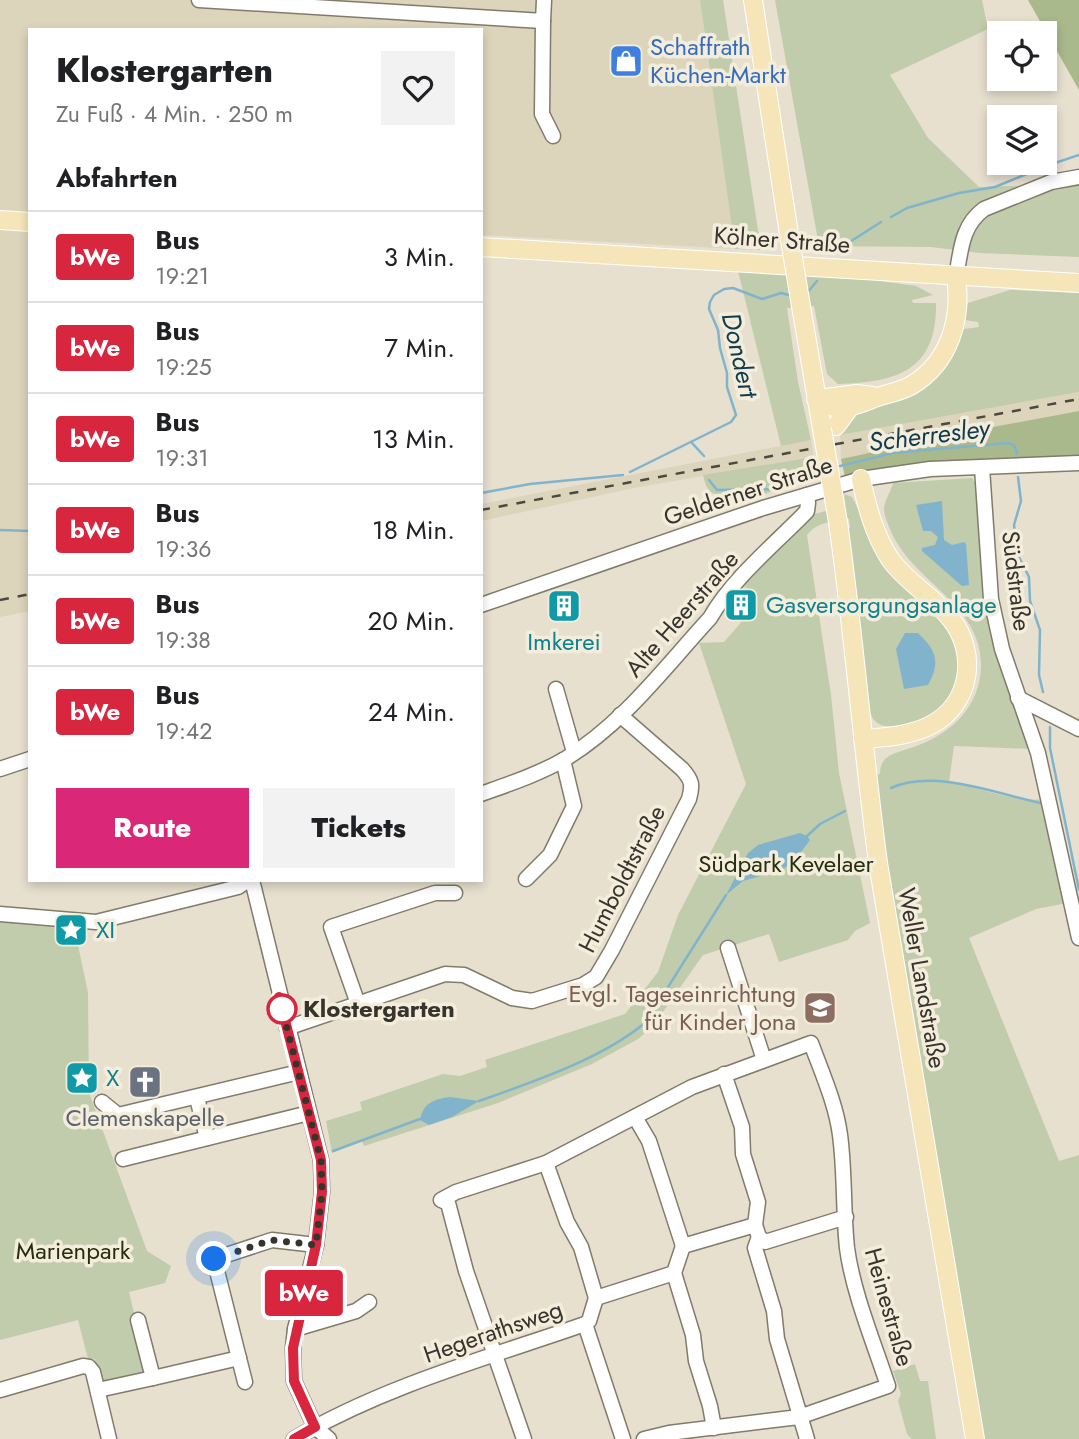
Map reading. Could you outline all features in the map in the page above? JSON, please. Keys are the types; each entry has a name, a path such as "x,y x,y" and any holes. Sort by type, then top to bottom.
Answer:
{"main road":[{"path":"753,0 816,399 829,428 850,407"},
{"path":"0,220 28,222"},
{"name":"Kölner Straße","path":"483,247 1079,283"},
{"path":"816,399 831,407 850,407 914,384 942,356 953,330 959,296 956,277"},
{"path":"816,399 857,394 880,396"},
{"name":"Weller Landstraße","path":"829,428 828,467 850,604 878,863 975,1439"},
{"path":"861,478 872,520 884,548 904,576 951,619 962,637 968,660 967,677 959,698 941,718 909,733 863,739"}],"street":[{"path":"199,0 347,4 543,21"},
{"path":"544,0 542,114 553,136"},
{"path":"956,277 962,239 975,216 984,209 1051,182 1079,177"},
{"name":"Gelderner Straße","path":"483,604 861,478 918,470 1079,463"},
{"name":"Südstraße","path":"982,468 991,598 1002,649 1038,753 1079,938"},
{"name":"Alte Heerstraße","path":"483,793 569,756 621,715 710,618 736,583 807,511 807,495"},
{"path":"526,879 550,855 574,806 569,756 556,689"},
{"path":"1018,698 1079,729"},
{"name":"Humboldtstraße","path":"288,1028 445,974 464,975 512,998 532,1001 583,985 596,976 689,799 692,786 682,769 621,715"},
{"path":"0,769 28,760"},
{"path":"0,914 96,922 238,887 246,882"},
{"path":"250,882 321,1160 322,1192 316,1245 295,1329 293,1348 294,1381 315,1427 329,1439"},
{"path":"358,1004 331,926 435,892 455,893"},
{"path":"728,947 764,1060"},
{"name":"Heinestraße","path":"524,1439 466,1270 448,1203 441,1200 456,1192 546,1163 692,1087 811,1043 840,1132 847,1248 853,1276 888,1386 799,1417 669,1433 644,1439"},
{"path":"102,1102 118,1115 299,1072"},
{"path":"724,1074 742,1127 743,1154 758,1202 755,1248 774,1311 777,1339 807,1439"},
{"path":"197,1098 207,1138"},
{"path":"124,1159 309,1113"},
{"path":"635,1117 649,1141 683,1246 674,1273 693,1335 696,1361 714,1428"},
{"path":"546,1163 568,1222 581,1247 596,1298"},
{"path":"757,1231 765,1242 846,1217"},
{"path":"683,1246 757,1231"},
{"path":"245,1382 212,1263 272,1240 316,1245"},
{"name":"Hegerathsweg","path":"294,1439 344,1412 435,1375 585,1324 589,1321 596,1298 674,1273"},
{"path":"295,1329 356,1311 369,1302"},
{"path":"138,1320 153,1378"},
{"path":"585,1324 623,1439"},
{"path":"98,1390 239,1358"},
{"path":"0,1390 83,1366 89,1367 93,1372 109,1439"}],"shaded area":[{"path":"0,0 700,0 735,249 483,235 483,28 28,28 28,611 0,617"},
{"path":"1079,392 1079,411 841,459 840,435"},
{"path":"811,440 814,457 634,488 483,521 483,504"},
{"path":"743,582 759,603 741,623 722,607"}],"green space":[{"path":"700,0 723,0 761,250 735,249"},
{"path":"775,0 982,0 987,29 890,75 928,138 979,187 1079,184 1079,257 980,253 931,247 819,246"},
{"path":"1028,0 1079,0 1079,90 1057,51 1057,21 1040,21"},
{"path":"738,271 851,277 916,286 933,295 912,300 913,303 936,303 929,344 921,358 895,375 859,383 838,384 827,374 814,306 787,308 798,382 811,440 781,446"},
{"path":"1010,290 1079,293 1079,392 840,435 854,415 864,409 912,392 930,382 948,361 964,329 979,327 978,322 965,320 968,303"},
{"path":"1079,411 1079,457 928,462 845,477 841,459"},
{"path":"814,457 817,477 752,498 736,491 713,494 709,491 703,475"},
{"path":"972,478 976,484 983,561 1033,749 954,746 949,782 1009,797 1045,799 1067,903 1036,909 969,938 1059,1161 1079,1155 1079,1439 981,1439 892,916 875,775 880,774 882,764 889,756 919,745 953,725 970,705 976,693 981,667 979,645 971,626 900,548 890,529 884,508 893,483"},
{"name":"Südpark Kevelaer","path":"844,494 852,497 869,530 955,634 962,677 942,710 932,716 901,726 879,724 868,706 847,529 850,528 849,519 826,523 807,535 831,695 839,773 870,923 855,931 848,940 779,962 769,934 703,955 653,1026 638,1039 592,1064 498,1103 364,1146 362,1141 332,1153 326,1121 362,1110 360,1102 443,1074 460,1076 487,1067 485,1060 625,1014 658,972 678,915 746,784 699,643 724,642 758,603 743,582 811,515 845,506"},
{"name":"Marienpark","path":"0,920 79,924 78,945 88,993 89,1093 147,1251 171,1266 165,1283 129,1292 149,1376 100,1388 95,1359 88,1359 78,1320 0,1340"},
{"path":"915,1364 920,1381 928,1381 936,1439 912,1439 907,1434 898,1401 901,1394 893,1371"}],"water":[{"path":"942,501 944,540 952,545 964,542 966,544 969,585 962,586 922,551 922,548 935,545 938,537 931,531 923,531 916,505"},
{"path":"905,633 918,633 933,651 934,670 928,685 904,689 896,649"},
{"path":"800,833 810,840 795,860 782,870 743,881 726,895 748,853 758,845"},
{"path":"450,1097 479,1101 452,1117 429,1125 420,1120 430,1103"}],"waterway":[{"name":"Dondert","path":"1057,162 1079,155"},
{"name":"Dondert","path":"891,217 907,208 959,193 995,187 1024,175"},
{"name":"Dondert","path":"838,253 845,245 881,222"},
{"name":"Dondert","path":"806,294 817,281"},
{"name":"Dondert","path":"630,472 731,422 736,415 727,387 727,373 718,330 709,309 714,295 724,289 733,288 762,299 781,293 793,296"},
{"name":"Scherresley","path":"692,443 704,456"},
{"name":"Scherresley","path":"840,466 893,453 1008,443 1014,445 1017,454"},
{"name":"Dondert","path":"483,493 530,484 623,475"},
{"name":"Scherresley","path":"709,480 717,490 779,489 817,475"},
{"name":"Scherresley","path":"1018,477 1021,501 1014,525 1018,555 1029,577 1030,601 1040,630 1039,675 1043,692"},
{"name":"Dondert","path":"0,530 28,531"},
{"name":"Scherresley","path":"1050,727 1050,748 1079,890"},
{"path":"891,788 909,783 947,782 1045,804"},
{"path":"807,836 820,824 845,811"},
{"path":"479,1101 588,1058 646,1022 726,895"},
{"path":"333,1151 420,1119"}],"railway":[{"path":"483,510 1079,399"},
{"path":"0,600 28,594"}],"bus line":[{"name":"bWe","path":"279,997 321,1160 322,1192 316,1245 295,1329 293,1348 294,1381 315,1427 294,1439"}],"place":[{"name":"Schaffrath Küchen-Markt","path":"626,61"},
{"name":"Gasversorgungsanlage","path":"741,605"},
{"name":"Imkerei","path":"564,606"},
{"name":"XI","path":"71,930"},
{"name":"Evgl. Tageseinrichtung für Kinder Jona","path":"820,1008"},
{"name":"Klostergarten","path":"282,1009"},
{"name":"X","path":"82,1078"},
{"name":"Clemenskapelle","path":"145,1082"}],"route":[{"path":"214,1259 272,1240 316,1245 322,1192 321,1160 282,1009"}]}
